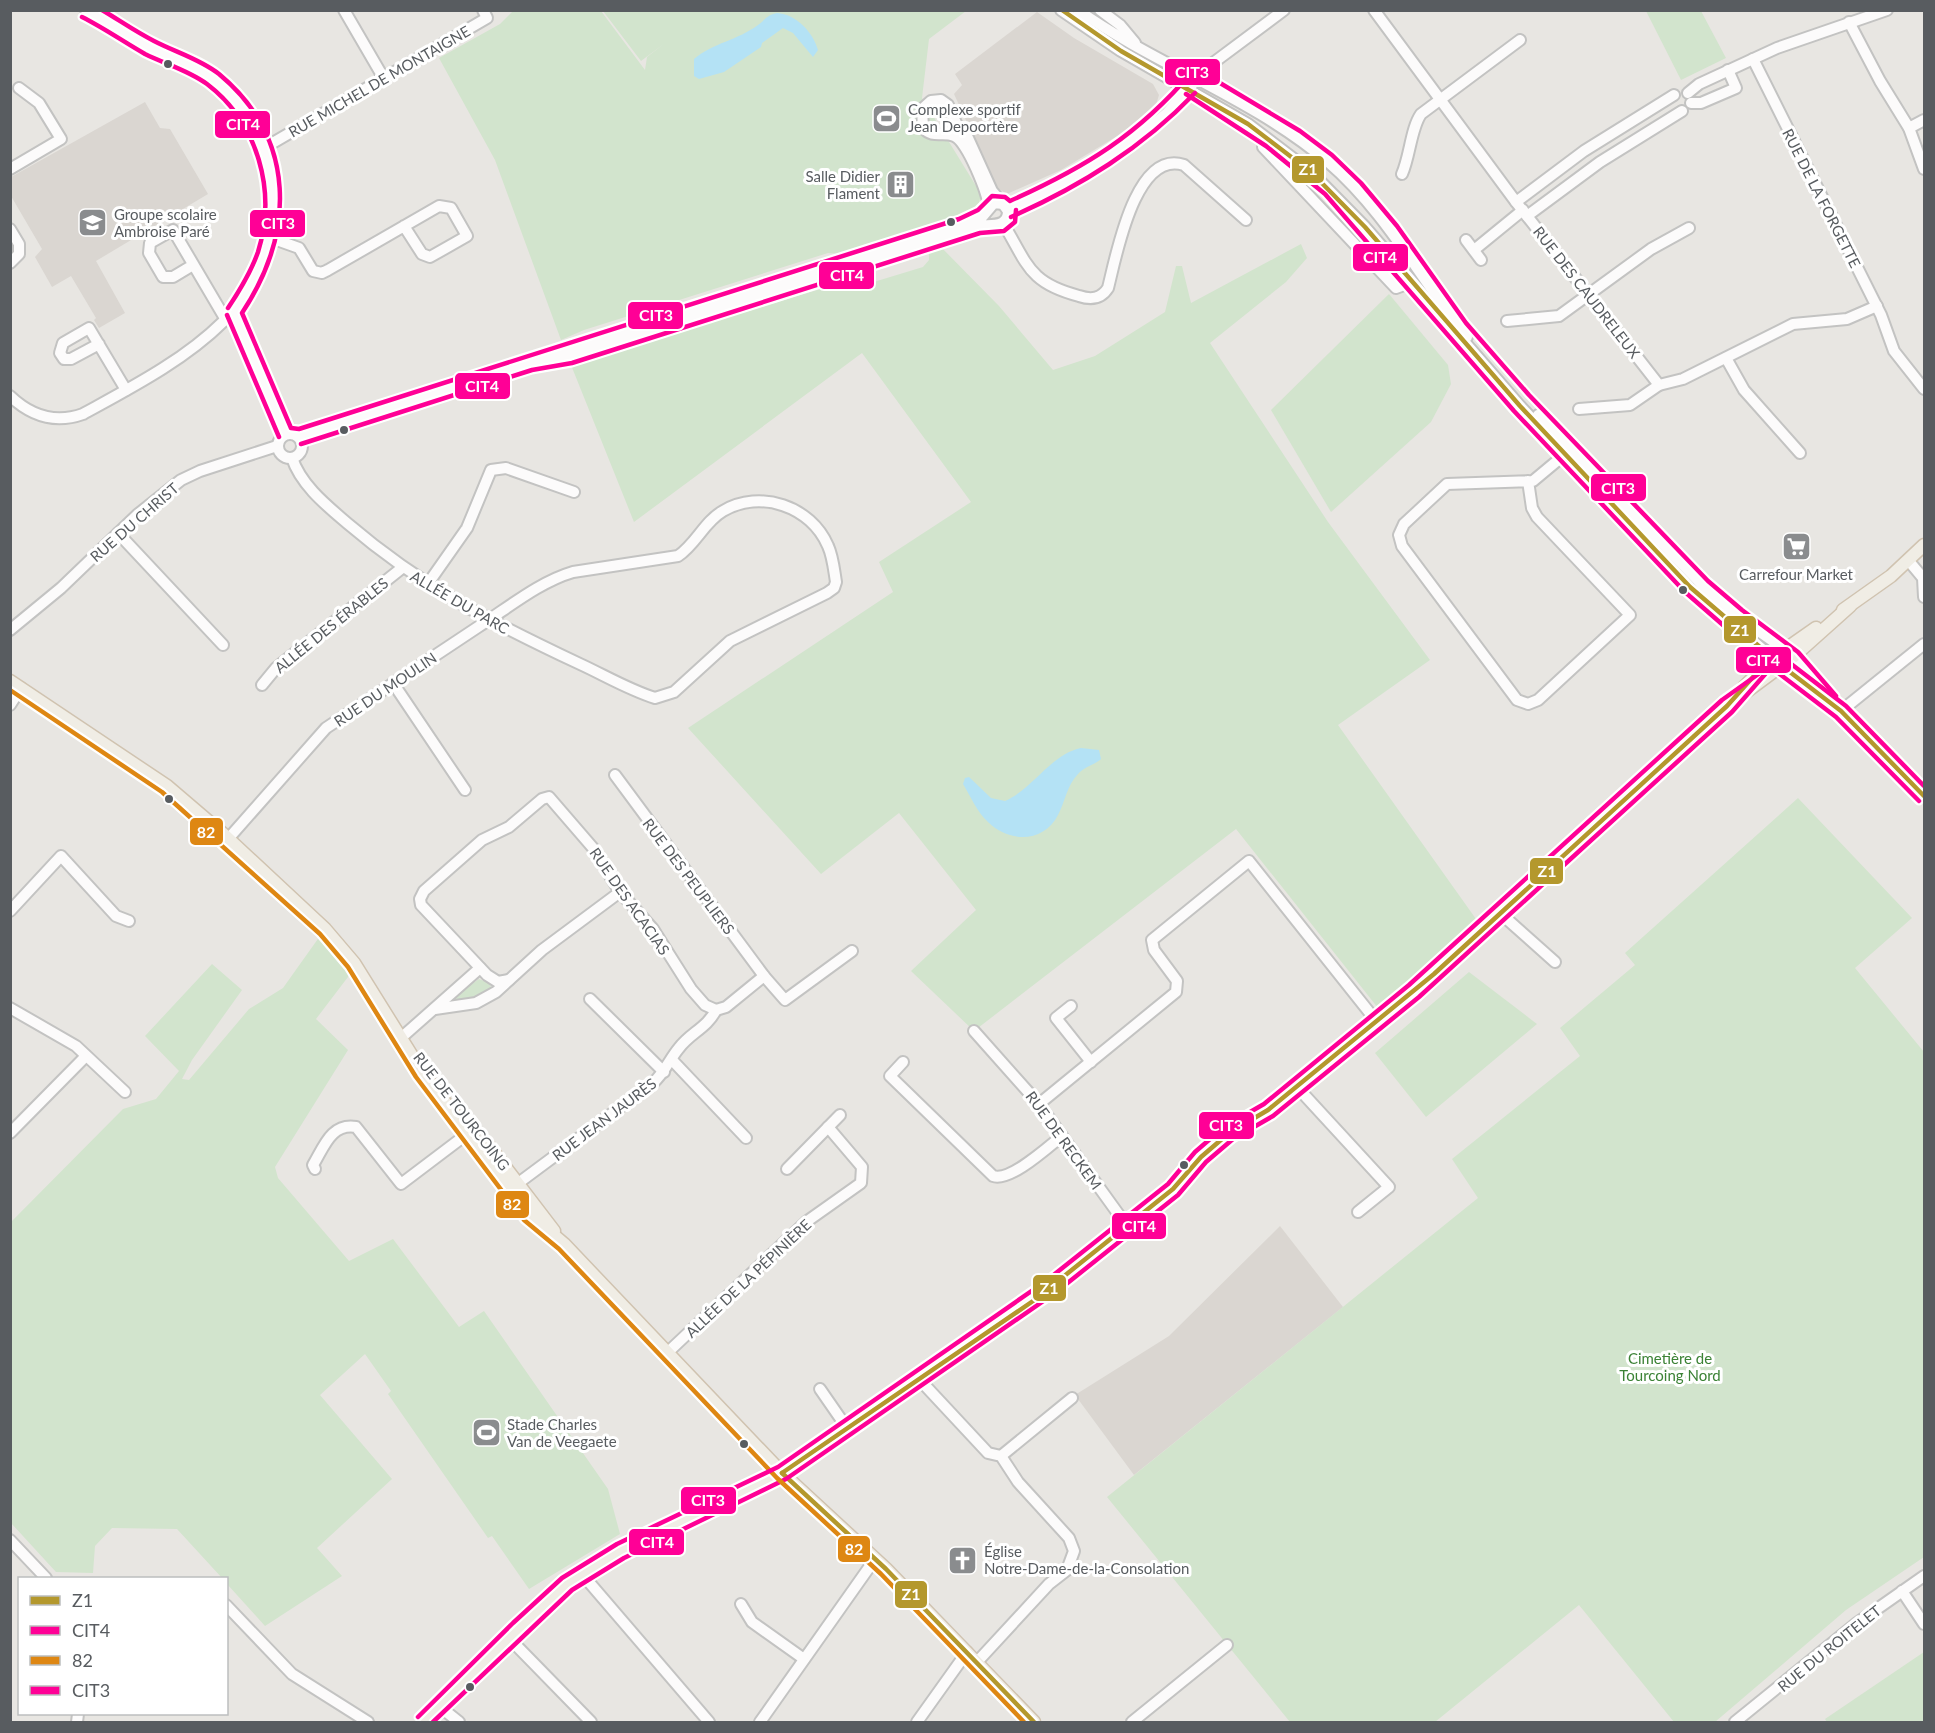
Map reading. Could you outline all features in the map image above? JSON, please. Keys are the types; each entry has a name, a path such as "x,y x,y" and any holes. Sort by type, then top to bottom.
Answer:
{"main road":[{"path":"423,1722 508,1637 551,1597 582,1574 620,1551 782,1473 1033,1301 1173,1189 1202,1157 1229,1133 1268,1110 1377,1022 1777,662 1924,545"},
{"name":"RUE DE TOURCOING","path":"10,681 151,774 228,839 345,951 402,1037 431,1070 514,1186 564,1244 782,1473 875,1559 1034,1722"}],"street":[{"path":"10,396 32,412 62,418 83,414 126,390 185,354 234,312 261,270 271,238 273,189 264,148 242,108 216,81 86,10"},
{"path":"344,10 383,77"},
{"name":"RUE MICHEL DE MONTAIGNE","path":"264,148 487,18 483,10"},
{"path":"1100,10 1125,30 1137,46"},
{"path":"299,437 302,449 292,458 282,455 277,446 280,438 286,434 299,437 685,312 962,226 981,218 996,203 1005,207 1062,184 1120,150 1157,122 1197,78 1284,10"},
{"name":"RUE DES CAUDRELEUX","path":"1374,10 1522,210 1659,385"},
{"path":"1522,210 1688,109 1689,98 1696,86 1753,59 1851,18 1887,10"},
{"path":"1070,12 1197,78 1282,128 1327,161 1368,201 1441,302 1507,383 1568,452 1710,593 1737,616 1789,653 1830,702"},
{"path":"1070,12 1121,51 1190,88 1248,124 1311,172 1359,221 1696,593 1777,662 1841,711 1924,796"},
{"path":"1851,18 1880,81 1909,128 1924,169"},
{"path":"1402,174 1410,158 1418,118 1520,40"},
{"name":"RUE DE LA FORGETTE","path":"1753,59 1877,306 1891,345 1900,361 1924,389"},
{"path":"1474,250 1522,210 1591,146 1681,91 1689,98 1701,103 1736,88 1728,70"},
{"path":"10,169 61,139 39,103 19,88"},
{"path":"1674,95 1673,106 1682,111"},
{"path":"530,363 562,358 979,226 999,224 1008,216 1005,207 994,195 968,138 957,125 948,105 941,100 931,101 922,109 923,128 930,134 953,135 962,141 986,192 988,219 999,224 1039,280 1056,290 1091,298 1101,296 1108,288 1135,195 1163,166 1173,163 1184,165 1246,220"},
{"path":"1909,128 1924,120"},
{"path":"1263,147 1396,288 1412,282 1420,284 1441,302"},
{"path":"271,238 298,248 313,271 322,273 404,226 439,206 448,206 455,213 467,236 430,257 422,254 404,226"},
{"path":"1507,321 1554,318 1651,249 1689,228"},
{"path":"10,229 19,244 19,254 10,263"},
{"path":"193,266 173,277 163,277 149,253 150,243 173,230 226,320"},
{"path":"1466,240 1481,260"},
{"path":"1412,260 1412,282"},
{"path":"1579,409 1630,405 1659,385 1683,379 1793,324 1847,319 1877,306"},
{"path":"234,312 286,434"},
{"path":"99,344 126,390"},
{"path":"1726,358 1744,390 1800,453"},
{"name":"RUE DU CHRIST","path":"10,630 61,588 118,533 181,480 207,468 277,446"},
{"path":"1528,481 1532,507 1537,517 1630,615 1538,700 1528,704 1517,700 1401,546 1399,535 1404,524 1447,484 1528,481 1541,476 1568,452"},
{"name":"ALLÉE DU PARC","path":"292,458 303,479 324,502 402,568 427,585 488,621 644,694 662,697"},
{"path":"427,585 467,528 491,470 506,468 574,492"},
{"name":"RUE DU MOULIN","path":"228,839 326,728 559,577 573,572 678,556 689,548 716,515 731,507 757,502 788,507 814,525 828,545 836,582 834,588 723,645 674,692 662,697"},
{"path":"118,533 223,645"},
{"path":"1908,560 1923,578 1924,597"},
{"name":"ALLÉE DES ÉRABLES","path":"262,685 272,672 402,568"},
{"path":"1841,711 1924,644"},
{"path":"393,683 465,790"},
{"path":"10,705 21,688"},
{"name":"RUE DES PEUPLIERS","path":"615,775 764,976"},
{"name":"RUE DES ACACIAS","path":"480,968 422,905 421,896 482,840 509,827 542,799 549,797 561,808 593,848 620,892 652,929 696,995 705,1005 716,1010"},
{"path":"10,911 61,856 116,916 129,921"},
{"path":"1039,1104 1177,990 1177,981 1154,950 1152,940 1250,861 1377,1022"},
{"path":"435,1009 480,1002 496,992 542,950 620,892"},
{"path":"1500,913 1555,962"},
{"path":"764,976 785,1000 852,951"},
{"path":"402,1037 480,968 493,981 509,980"},
{"name":"RUE JEAN JAURÈS","path":"514,1186 645,1089 664,1072 682,1044 708,1023 716,1010 726,1007 764,976"},
{"path":"590,999 664,1072"},
{"path":"1071,1006 1056,1018 1091,1062"},
{"path":"10,1008 59,1035 125,1092"},
{"name":"RUE DE RECKEM","path":"974,1031 1039,1104 1127,1226"},
{"path":"10,1133 86,1056"},
{"path":"672,1060 746,1138"},
{"path":"903,1062 890,1076 993,1176 1002,1178 1012,1173 1062,1136"},
{"path":"1297,1087 1389,1187 1358,1212"},
{"path":"787,1168 840,1115"},
{"path":"315,1169 313,1165 331,1134 341,1127 356,1127 401,1184 472,1130"},
{"name":"ALLÉE DE LA PÉPINIÈRE","path":"667,1353 806,1222 861,1183 864,1175 860,1162 828,1127"},
{"path":"919,1379 988,1453 1001,1456 1015,1478 1069,1538 1074,1551 1064,1574 1049,1584 977,1662"},
{"path":"820,1389 847,1428"},
{"path":"1001,1456 1072,1398"},
{"path":"11,1542 45,1577"},
{"path":"760,1722 875,1559"},
{"path":"582,1574 709,1722"},
{"name":"RUE DU ROITELET","path":"1736,1722 1857,1623 1924,1576"},
{"path":"1902,1591 1924,1624"},
{"path":"741,1604 752,1622 804,1659"},
{"path":"228,1607 292,1674 368,1722"},
{"path":"508,1637 591,1722"},
{"path":"1132,1722 1227,1645"},
{"path":"917,1722 967,1652"},
{"path":"439,1706 459,1722"}],"shaded area":[{"path":"1037,12 1074,38 1153,84 1159,95 1156,105 1124,132 1061,170 1007,194 997,188 954,94 962,85 955,74"},
{"name":"Groupe scolaire Ambroise Paré","path":"145,102 160,128 170,129 208,194 96,261 125,313 99,328 94,320 96,318 71,276 52,287 35,257 42,249 11,196 11,177"},
{"path":"1280,1226 1343,1307 1134,1475 1075,1395 1169,1336"}],"green space":[{"path":"513,11 601,11 645,70 647,57 665,43 641,61 603,11 966,11 929,39 922,98 981,194 979,203 971,211 841,254 828,253 584,330 561,340 495,160 439,58 500,24"},
{"path":"1646,11 1701,11 1726,58 1681,80"},
{"path":"938,244 999,306 1053,370 1095,356 1165,312 1176,266 1182,266 1191,303 1301,244 1307,258 1286,282 1210,343 1328,522 1430,660 1338,725 1476,919 1378,1008 1236,829 974,1031 911,971 976,910 899,813 821,874 688,728 893,592 879,562 971,502 862,353 634,522 571,365 850,280 854,288 923,267 929,260 929,249"},
{"path":"1389,294 1448,365 1451,384 1431,422 1331,512 1271,410"},
{"name":"Cimetière de Tourcoing Nord","path":"1798,798 1912,918 1855,968 1924,1052 1924,1557 1846,1610 1715,1722 1674,1722 1579,1605 1435,1722 1290,1722 1107,1497 1478,1198 1452,1159 1580,1056 1560,1028 1635,965 1625,953"},
{"path":"320,936 351,973 316,1019 348,1050 275,1167 278,1178 349,1261 393,1239 459,1327 484,1311 608,1489 620,1534 529,1589 492,1536 488,1538 388,1394 391,1391 365,1354 320,1395 392,1479 317,1548 342,1576 265,1626 228,1585 228,1577 221,1577 177,1529 112,1528 95,1546 93,1573 56,1572 11,1523 11,1222 123,1109 156,1099 179,1071 145,1036 212,964 242,990 192,1060 182,1079 189,1080 249,1009 283,988"},
{"path":"1469,972 1537,1024 1426,1117 1375,1053"},
{"path":"479,979 489,983 492,989 480,998 455,1001 455,996"},
{"path":"1924,1652 1924,1722 1827,1722 1825,1719"}],"water":[{"path":"777,13 797,20 808,31 818,50 813,57 793,33 783,28 762,43 761,47 724,72 699,79 694,76 694,59"},
{"path":"1081,748 1099,750 1101,759 1078,774 1071,783 1052,824 1035,835 1016,836 996,829 981,814 963,784 965,778 969,777 991,798 1005,801 1025,788 1061,757"}],"transit line":[{"name":"CIT3","path":"102,10 147,37 196,60 219,74 245,100 263,128 275,157 280,188 279,219 272,251 259,282 242,313 291,428 299,429 959,219 978,210 992,196 1005,197 1010,201 1087,162 1131,132 1192,72 1200,71 1300,131 1332,155 1361,183 1397,226 1466,323 1529,395 1708,581 1798,652 1836,696"},
{"name":"Z1","path":"1062,10 1121,51 1248,124 1311,172 1365,227 1520,406 1690,587 1782,666 1841,711 1924,796"},
{"name":"CIT4","path":"82,17 145,54 207,84 225,100 251,138 264,182 263,229 252,267 228,308"},
{"name":"CIT4","path":"1011,217 1062,192 1109,164 1154,131 1195,93"},
{"name":"CIT4","path":"1186,94 1266,146 1325,194 1514,411 1685,592 1777,672 1836,717 1919,801"},
{"name":"CIT4","path":"301,444 532,370 572,363 980,233 1004,231 1015,222 1016,210"},
{"name":"CIT4","path":"227,315 279,437"},
{"name":"Z1","path":"782,1473 1033,1301 1173,1189 1201,1157 1229,1133 1268,1110 1434,974 1727,706 1762,667 1784,649"},
{"name":"CIT4","path":"433,1722 572,1590 624,1558 786,1479 1055,1293 1178,1195 1206,1162 1233,1139 1273,1116 1419,997 1732,712 1767,672 1789,655"},
{"name":"CIT3","path":"418,1717 562,1578 617,1544 778,1467 1046,1281 1168,1184 1195,1152 1224,1127 1264,1104 1409,985 1722,700 1778,660 1786,660 1846,706 1924,786"},
{"name":"82","path":"10,690 162,792 320,934 348,967 416,1077 524,1220 559,1249 777,1478 881,1574 1024,1722"},
{"name":"Z1","path":"782,1473 886,1569 1034,1722"}],"place":[{"name":"Complexe sportif Jean Depoortère","path":"887,118"},
{"name":"Salle Didier Flament","path":"901,185"},
{"name":"Groupe scolaire Ambroise Paré","path":"93,223"},
{"name":"Carrefour Market","path":"1796,547"},
{"name":"Stade Charles Van de Veegaete","path":"486,1433"},
{"name":"Église Notre-Dame-de-la-Consolation","path":"963,1560"}]}
